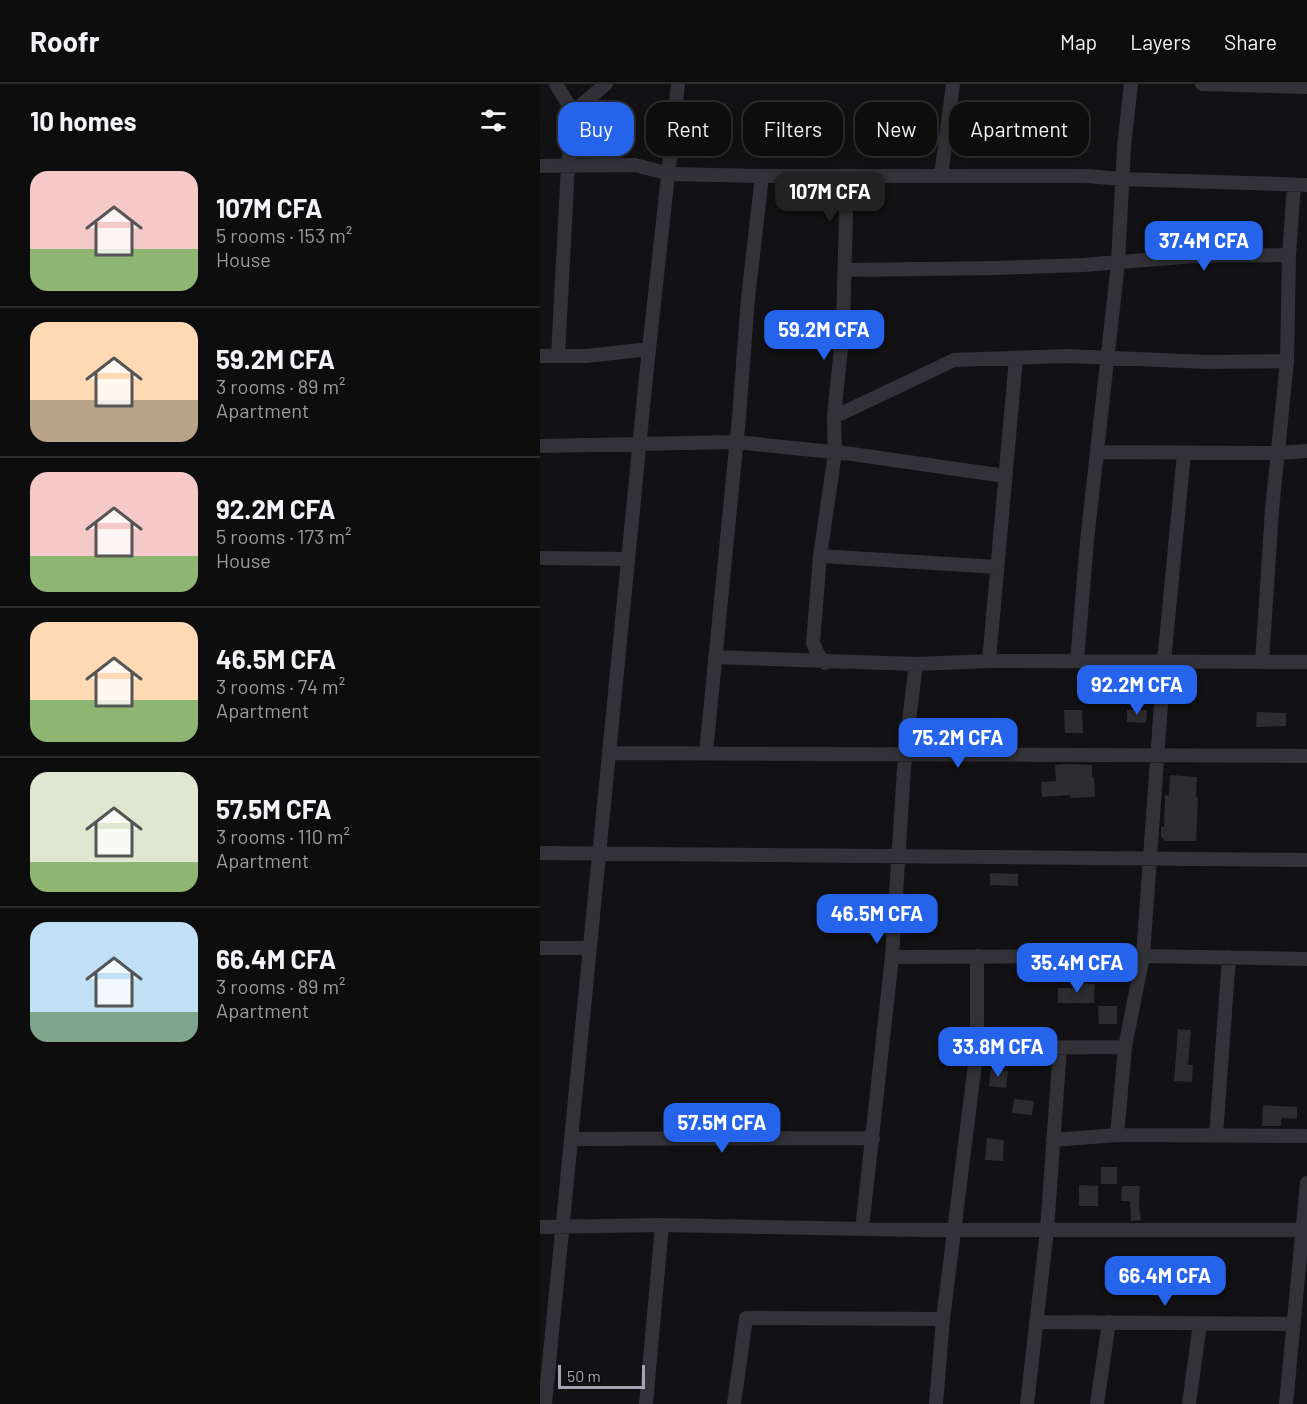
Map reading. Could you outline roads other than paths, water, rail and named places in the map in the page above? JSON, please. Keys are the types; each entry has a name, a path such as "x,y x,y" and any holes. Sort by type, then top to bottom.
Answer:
{"street":[{"path":"556,84 567,102"},
{"path":"585,102 606,84"},
{"path":"545,1404 547,1319 562,1228 649,349 670,174 678,84"},
{"path":"941,176 953,84"},
{"path":"1077,661 1118,263 1122,179 1131,84"},
{"path":"1202,84 1307,87"},
{"path":"558,356 569,156"},
{"path":"540,166 635,165 670,174 847,177 1086,176 1300,185 1289,255 1287,361 1262,662"},
{"path":"706,753 748,298 762,176"},
{"path":"825,663 813,643 820,556 835,453 834,417 843,327 847,177"},
{"path":"845,270 997,268 1118,263 1195,256 1289,255"},
{"path":"540,356 586,356 649,349"},
{"path":"834,417 954,360 1066,356 1208,362 1287,361"},
{"path":"989,661 1016,358"},
{"path":"540,446 736,442 1005,476"},
{"path":"1098,452 1278,453 1307,451"},
{"path":"1117,1135 1125,1047 1143,956 1164,662 1184,453"},
{"path":"820,556 997,567"},
{"path":"540,558 628,559"},
{"path":"716,657 825,663 916,664 989,661 1307,662"},
{"path":"862,1229 892,957 905,753 916,664"},
{"path":"609,753 1307,756"},
{"path":"540,853 1307,860"},
{"path":"540,948 590,948"},
{"path":"936,1404 943,1319 977,1048 977,956"},
{"path":"892,957 1307,958"},
{"path":"1216,1136 1229,957"},
{"path":"977,1048 1125,1047"},
{"path":"1027,1404 1047,1230 1060,1048"},
{"path":"1053,1140 1117,1135 1307,1136"},
{"path":"571,1139 873,1138"},
{"path":"1286,1404 1305,1229 1307,1183"},
{"path":"646,1404 662,1225"},
{"path":"540,1227 662,1225 954,1230 1305,1229"},
{"path":"734,1404 746,1318 943,1319"},
{"path":"1036,1322 1293,1324"},
{"path":"1097,1404 1109,1322"},
{"path":"1189,1404 1200,1323"}]}
